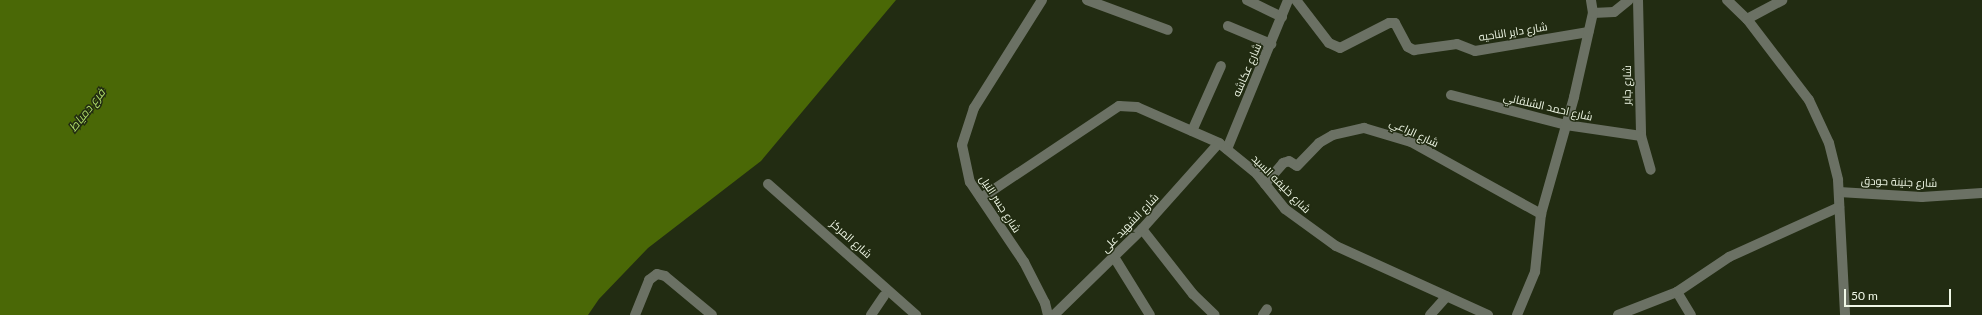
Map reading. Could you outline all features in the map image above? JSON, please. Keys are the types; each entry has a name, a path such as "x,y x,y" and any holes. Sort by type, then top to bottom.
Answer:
{"street":[{"name":"شارع جسر النيل","path":"1042,0 966,126 964,164 981,198 1024,262 1045,303 1048,315"},
{"path":"1087,0 1168,30"},
{"path":"1247,0 1282,17"},
{"name":"شارع عكاشه","path":"1223,146 1271,44 1288,0"},
{"name":"شارع داير الناحيه","path":"1296,0 1329,42 1340,48 1390,23 1395,23 1414,50 1457,44 1475,51 1588,32"},
{"path":"1517,315 1535,272 1541,214 1566,125 1593,13 1591,0"},
{"path":"1593,13 1614,12 1629,0"},
{"name":"شارع جابر","path":"1638,0 1640,136 1651,170"},
{"path":"1727,0 1747,19 1809,100 1833,154 1839,192 1845,315"},
{"path":"1747,19 1782,0"},
{"path":"1228,26 1271,44"},
{"path":"1192,131 1221,66"},
{"name":"شارع احمد الشلقاني","path":"1451,95 1566,125 1640,136"},
{"name":"شارع خليفه السيد","path":"981,198 1119,106 1137,107 1223,146 1265,184 1285,209 1336,246 1488,315"},
{"name":"شارع الراعي","path":"1265,184 1283,163 1289,161 1297,166 1319,143 1332,135 1364,128 1411,142 1541,214"},
{"name":"شارع الشهيد على","path":"1054,315 1114,257 1223,146"},
{"name":"شارع المركز","path":"768,184 916,315"},
{"name":"شارع جنينة حودق","path":"1839,192 1922,197 1982,193"},
{"path":"1618,315 1677,292 1729,257 1839,207"},
{"path":"1142,228 1194,294 1215,315"},
{"path":"1114,257 1150,315"},
{"path":"635,315 648,280 657,274 665,276 712,315"},
{"path":"1677,292 1691,315"},
{"path":"871,315 884,296"},
{"path":"1430,315 1447,296"}],"water":[{"name":"فرع دمياط","path":"0,0 896,0 761,161 648,248 599,299 588,315 0,315"}]}
